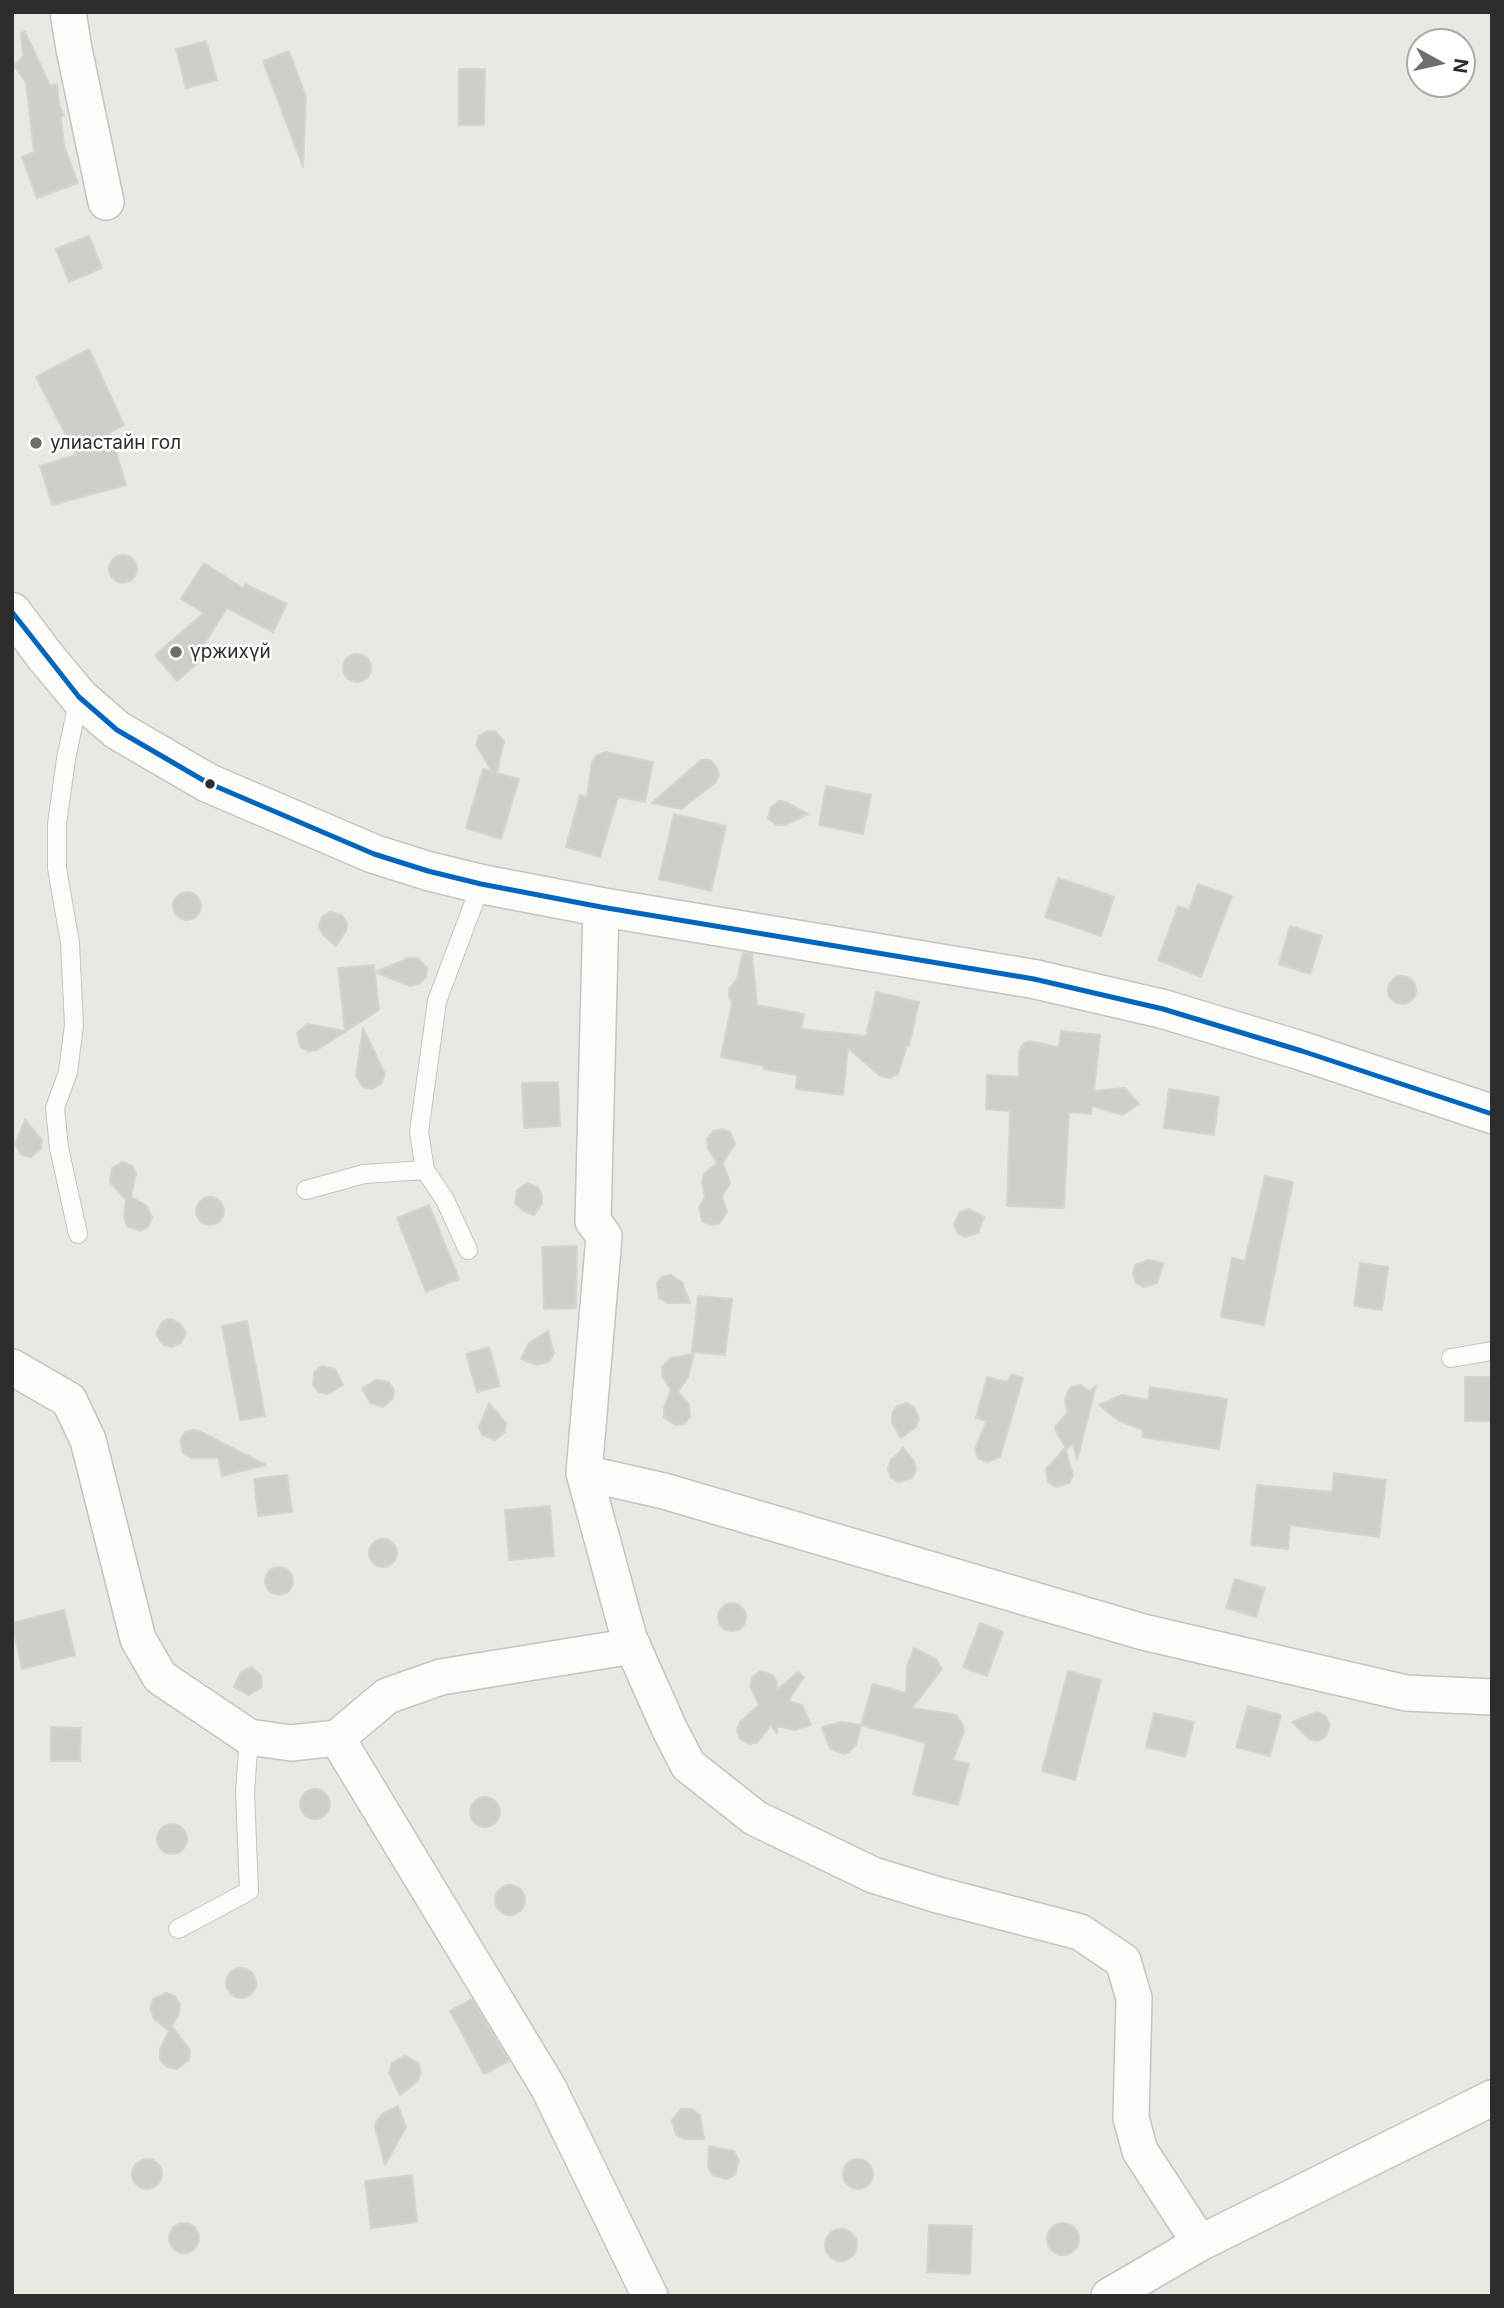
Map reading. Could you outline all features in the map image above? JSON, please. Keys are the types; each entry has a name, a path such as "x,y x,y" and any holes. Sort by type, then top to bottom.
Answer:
{"street":[{"path":"68,12 106,202"},
{"path":"12,612 79,696 117,730 208,783 374,854 481,884 601,907 1034,979 1163,1009 1302,1051 1492,1114"},
{"path":"601,907 593,1221 604,1236 584,1474 632,1646 688,1765 755,1818 873,1875 1080,1932 1123,1961 1134,1997 1131,2118 1140,2151 1200,2243"},
{"path":"12,1367 69,1400 88,1440 138,1639 160,1677 249,1737 291,1743 337,1738 387,1696 441,1677 632,1646"},
{"path":"584,1474 664,1491 1143,1632 1405,1693 1492,1697"},
{"path":"337,1738 548,2087 650,2296"},
{"path":"1109,2296 1200,2243 1492,2098"}],"lane":[{"path":"78,1234 59,1148 55,1108 68,1072 74,1025 70,943 57,868 57,824 66,759 79,696"},
{"path":"468,1250 445,1200 425,1170 419,1132 437,1001 481,884"},
{"path":"306,1190 364,1174 425,1170"},
{"path":"1451,1359 1492,1351"},
{"path":"178,1929 249,1891 245,1792 249,1737"}],"building":[{"path":"25,32 50,85 57,84 59,105 64,115 61,117 64,146 78,183 37,198 22,157 34,152 26,82 14,66 23,56 21,33"},
{"path":"206,41 217,80 186,88 176,49"},
{"path":"289,51 306,97 303,167 263,61"},
{"path":"459,69 485,69 484,125 459,125"},
{"path":"89,236 102,268 69,282 56,249"},
{"path":"89,349 124,425 110,433 126,485 52,505 40,466 76,455 36,377"},
{"path":"123,555 133,559 137,569 133,579 123,583 113,579 109,569 113,559"},
{"path":"204,563 243,588 245,584 287,604 273,632 227,608 201,649 206,656 177,681 155,655 204,613 181,599"},
{"path":"357,654 367,658 371,668 367,678 357,682 347,678 343,668 347,658"},
{"path":"487,731 495,731 504,741 497,773 519,779 501,839 466,828 483,769 492,771 476,745 479,736"},
{"path":"606,752 653,762 645,802 618,797 600,857 566,847 580,795 587,797 592,762 597,755"},
{"path":"701,760 710,760 716,766 719,775 715,783 681,809 652,803"},
{"path":"826,786 871,795 863,834 819,825"},
{"path":"779,801 808,814 785,825 777,825 768,819 771,807"},
{"path":"674,814 726,826 711,891 659,879"},
{"path":"1058,878 1114,897 1101,936 1045,917"},
{"path":"1198,884 1232,896 1201,977 1158,960 1178,906 1189,910"},
{"path":"187,892 197,896 201,906 197,916 187,920 177,916 173,906 177,896"},
{"path":"330,912 342,915 347,923 346,931 336,946 323,935 319,926 322,917"},
{"path":"1290,926 1322,936 1310,974 1279,964"},
{"path":"743,953 752,954 757,1005 804,1014 801,1029 866,1036 876,992 919,1002 909,1046 907,1045 898,1074 890,1078 880,1076 848,1048 843,1095 796,1089 797,1075 721,1057 732,1003 729,989 737,979"},
{"path":"409,958 418,958 427,968 426,977 419,984 410,986 375,972"},
{"path":"374,965 379,1010 317,1050 308,1051 300,1047 297,1033 307,1024 345,1031 338,968"},
{"path":"1402,976 1412,980 1416,990 1412,1000 1402,1004 1392,1000 1388,990 1392,980"},
{"path":"363,1028 385,1074 381,1084 372,1089 363,1087 356,1076"},
{"path":"1061,1031 1100,1035 1094,1091 1125,1088 1139,1104 1123,1115 1092,1106 1091,1114 1069,1112 1064,1208 1007,1206 1010,1111 986,1109 987,1075 1019,1077 1019,1051 1023,1044 1029,1041 1059,1047"},
{"path":"558,1082 560,1126 524,1128 522,1083"},
{"path":"1169,1089 1219,1097 1214,1135 1164,1128"},
{"path":"25,1120 42,1140 41,1149 31,1157 21,1155 15,1144"},
{"path":"722,1129 730,1132 735,1144 723,1163 730,1183 722,1197 727,1212 719,1224 710,1225 702,1221 699,1207 705,1197 702,1182 704,1174 717,1163 708,1148 707,1139 713,1131"},
{"path":"123,1162 132,1166 136,1173 131,1197 147,1206 152,1217 148,1227 140,1231 127,1226 124,1218 126,1200 110,1182 112,1168"},
{"path":"1265,1176 1293,1182 1264,1325 1221,1317 1232,1258 1245,1261"},
{"path":"527,1183 538,1187 542,1195 542,1204 534,1215 522,1210 515,1203 517,1190"},
{"path":"210,1197 220,1201 224,1211 220,1221 210,1225 200,1221 196,1211 200,1201"},
{"path":"429,1205 459,1279 426,1292 397,1218"},
{"path":"969,1209 984,1217 978,1233 965,1237 957,1233 954,1224 960,1212"},
{"path":"577,1246 576,1308 544,1309 542,1247"},
{"path":"1148,1260 1164,1263 1157,1283 1144,1287 1136,1283 1133,1274 1135,1265"},
{"path":"1360,1263 1388,1267 1382,1310 1354,1306"},
{"path":"671,1275 682,1282 690,1303 668,1303 659,1298 657,1283 662,1277"},
{"path":"698,1296 732,1299 725,1355 692,1352"},
{"path":"171,1319 179,1323 186,1332 181,1343 172,1347 163,1345 156,1334 162,1322"},
{"path":"247,1321 265,1416 240,1420 222,1326"},
{"path":"548,1331 554,1353 550,1361 537,1365 521,1359 529,1343"},
{"path":"489,1347 500,1386 477,1392 466,1354"},
{"path":"694,1354 688,1377 678,1392 689,1404 690,1417 684,1424 675,1425 664,1417 664,1408 671,1390 662,1376 662,1367 671,1358"},
{"path":"322,1366 335,1369 343,1385 328,1394 319,1392 313,1385 314,1372"},
{"path":"1012,1374 1023,1378 1000,1457 987,1462 978,1458 975,1449 987,1421 976,1418 987,1377 1007,1382"},
{"path":"1465,1377 1492,1377 1492,1421 1465,1421"},
{"path":"376,1380 389,1382 394,1390 393,1399 383,1407 370,1403 362,1388"},
{"path":"1080,1385 1090,1391 1096,1386 1077,1460 1073,1444 1067,1449 1055,1427 1067,1413 1065,1400 1068,1391 1071,1387"},
{"path":"1150,1387 1227,1399 1219,1449 1142,1437 1143,1430 1119,1421 1099,1405 1122,1395 1148,1400"},
{"path":"489,1403 506,1423 505,1432 495,1440 482,1435 479,1427"},
{"path":"906,1403 914,1407 919,1419 916,1427 901,1438 892,1423 892,1413 897,1406"},
{"path":"194,1430 266,1465 222,1476 218,1458 191,1458 183,1453 180,1440 185,1432"},
{"path":"903,1448 914,1461 916,1470 912,1478 899,1482 891,1478 888,1469 891,1460"},
{"path":"1065,1448 1073,1475 1069,1483 1056,1487 1048,1482 1046,1469"},
{"path":"1334,1473 1386,1480 1379,1537 1290,1525 1288,1549 1251,1545 1257,1485 1332,1492"},
{"path":"287,1475 292,1512 258,1516 254,1479"},
{"path":"550,1506 554,1556 509,1560 505,1510"},
{"path":"383,1539 393,1543 397,1553 393,1563 383,1567 373,1563 369,1553 373,1543"},
{"path":"279,1567 289,1571 293,1581 289,1591 279,1595 269,1591 265,1581 269,1571"},
{"path":"1235,1579 1265,1588 1256,1617 1226,1608"},
{"path":"732,1603 742,1607 746,1617 742,1627 732,1631 722,1627 718,1617 722,1607"},
{"path":"64,1610 75,1655 22,1669 12,1623"},
{"path":"980,1623 1003,1632 987,1676 963,1667"},
{"path":"914,1648 936,1659 942,1669 912,1708 952,1714 957,1716 963,1725 964,1731 953,1760 969,1764 958,1805 913,1794 926,1743 861,1725 873,1684 906,1693 907,1666"},
{"path":"252,1667 261,1676 262,1687 249,1695 234,1687 241,1672"},
{"path":"760,1671 773,1675 777,1690 798,1672 804,1677 788,1701 802,1705 811,1725 795,1730 777,1726 777,1734 771,1725 758,1742 749,1744 740,1739 737,1730 740,1722 759,1705 750,1686 752,1677"},
{"path":"1068,1671 1101,1680 1075,1780 1042,1771"},
{"path":"1248,1706 1281,1715 1270,1756 1236,1747"},
{"path":"1317,1712 1325,1716 1330,1724 1326,1736 1318,1741 1309,1739 1292,1722"},
{"path":"1154,1713 1194,1722 1185,1757 1146,1747"},
{"path":"841,1722 861,1725 856,1745 844,1754 830,1749 822,1727"},
{"path":"51,1727 81,1728 80,1761 51,1761"},
{"path":"315,1789 326,1793 330,1804 326,1815 315,1819 304,1815 300,1804 304,1793"},
{"path":"485,1797 496,1801 500,1812 496,1823 485,1827 474,1823 470,1812 474,1801"},
{"path":"172,1824 183,1828 187,1839 183,1850 172,1854 161,1850 157,1839 161,1828"},
{"path":"510,1885 521,1889 525,1900 521,1911 510,1915 499,1911 495,1900 499,1889"},
{"path":"241,1968 252,1972 256,1983 252,1994 241,1998 230,1994 226,1983 230,1972"},
{"path":"166,1993 175,1996 180,2005 179,2014 172,2026 190,2050 189,2060 177,2069 167,2067 160,2060 160,2049 169,2031 154,2019 150,2009 153,1999"},
{"path":"472,1999 509,2061 484,2074 450,2011"},
{"path":"405,2056 418,2063 421,2073 417,2082 400,2095 389,2073 392,2063"},
{"path":"398,2106 406,2127 385,2165 376,2122 382,2114"},
{"path":"681,2109 692,2109 700,2115 704,2139 685,2139 676,2135 672,2120"},
{"path":"709,2146 734,2151 739,2160 735,2175 726,2179 712,2175 708,2166"},
{"path":"147,2159 158,2163 162,2174 158,2185 147,2189 136,2185 132,2174 136,2163"},
{"path":"858,2159 869,2163 873,2174 869,2185 858,2189 847,2185 843,2174 847,2163"},
{"path":"412,2175 417,2222 371,2228 365,2181"},
{"path":"184,2223 195,2227 199,2238 195,2249 184,2253 173,2249 169,2238 173,2227"},
{"path":"1063,2223 1074,2228 1079,2239 1074,2250 1063,2255 1052,2250 1047,2239 1052,2228"},
{"path":"929,2225 972,2226 970,2274 927,2272"},
{"path":"841,2229 852,2234 857,2245 852,2256 841,2261 830,2256 825,2245 830,2234"}],"transit line":[{"path":"12,612 79,697 117,730 208,783 374,854 481,884 601,907 1034,979 1163,1009 1302,1051 1492,1114"}],"place":[{"name":"улиастайн гол","path":"36,443"},
{"name":"үржихүй","path":"176,652"}]}
